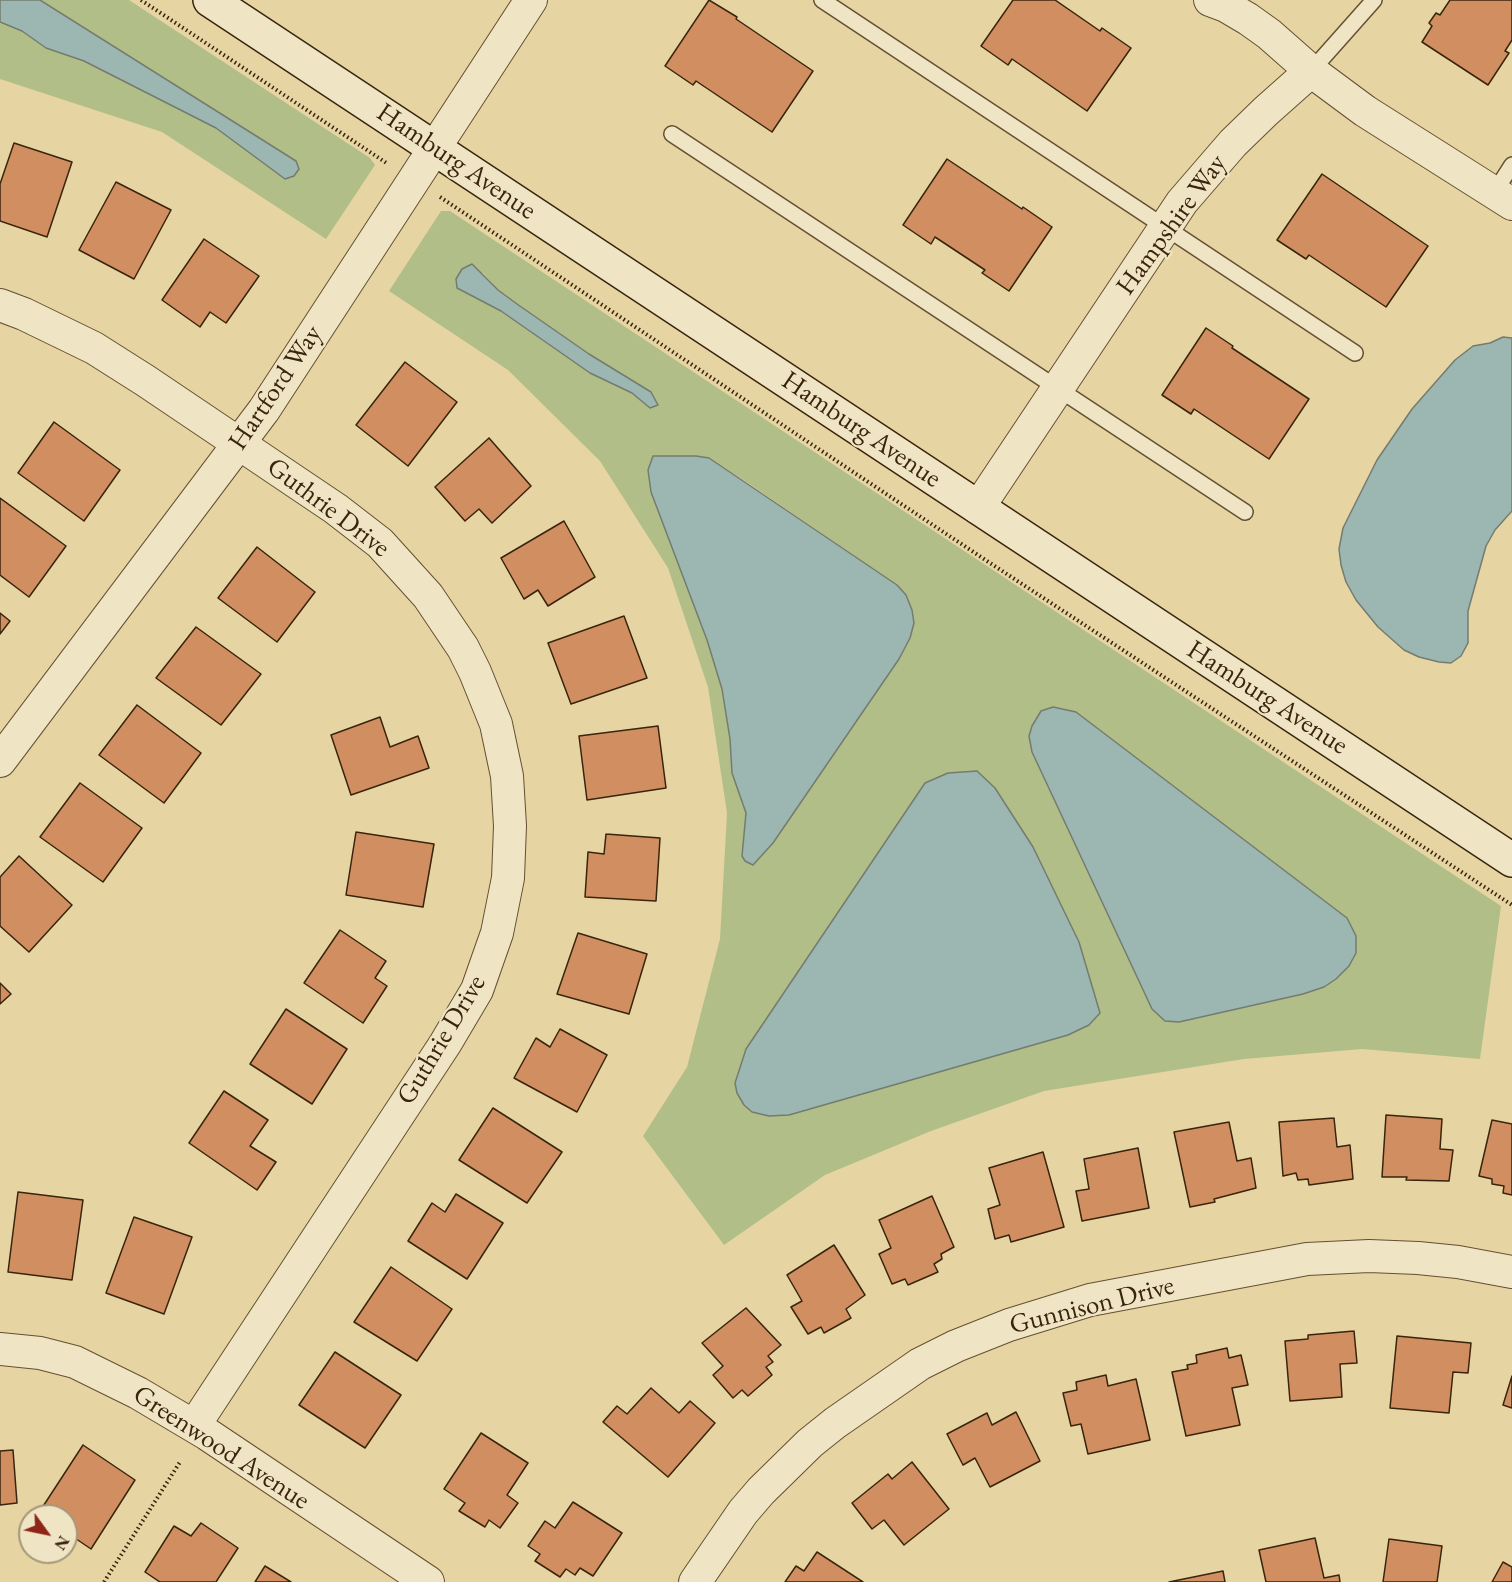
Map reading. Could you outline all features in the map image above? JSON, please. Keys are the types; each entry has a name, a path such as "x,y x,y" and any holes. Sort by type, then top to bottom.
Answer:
{"street":[{"name":"Hamburg Avenue","path":"210,0 1512,860"},
{"name":"Hartford Way","path":"0,761 270,400 531,0"},
{"path":"1210,0 1248,19 1311,71 1365,111 1503,199"},
{"name":"Hampshire Way","path":"978,508 1165,227 1200,180 1266,111 1311,71"},
{"name":"Guthrie Drive","path":"0,305 94,348 165,392 342,513 380,543 428,596 446,620 475,672 496,724 510,798 510,851 504,907 477,990 445,1044 194,1426"},
{"name":"Gunnison Drive","path":"695,1582 743,1512 761,1491 829,1428 920,1364 956,1346 1009,1325 1090,1300 1307,1259 1369,1256 1426,1259 1512,1272"},
{"name":"Greenwood Avenue","path":"0,1349 40,1353 75,1362 128,1388 194,1426 428,1582"}],"lane":[{"path":"822,0 1355,353"},
{"path":"1311,71 1374,0"},
{"path":"672,134 1245,512"},
{"path":"1503,199 1512,165"}],"path":[{"path":"141,0 990,563 1512,904"},
{"path":"104,1582 180,1462"}],"green space":[{"path":"40,0 129,0 370,158 375,165 326,239 162,132 0,79 0,22 22,31 46,48 84,61 216,128 285,178 299,169 296,161"},
{"path":"441,211 450,211 1501,906 1480,1059 1362,1049 1244,1059 1044,1091 931,1131 825,1175 724,1245 643,1136 687,1067 720,939 727,813 708,687 668,568 600,461 508,370 389,291","holes":["483,273 498,290 517,304 589,354 651,392 632,393 590,373 501,311 467,293","654,456 709,458 897,585 906,595 914,623 910,638 899,659 773,843 753,865 742,856 746,813 732,773 730,739 722,690 707,640 651,492","1076,712 1347,918 1324,987 1303,994 1179,1022 1152,1009 1142,984","948,773 995,788 1033,847 1079,942 1100,1013 1089,1025 1068,1035 789,1115 740,1066 746,1049 925,783"]}],"water":[{"path":"0,0 40,0 296,161 299,169 294,176 285,179 216,128 84,61 46,48 22,31 0,22"},
{"path":"472,264 498,290 517,304 589,354 651,392 658,405 650,408 632,393 590,373 501,311 457,288 456,279 462,269"},
{"path":"1503,337 1512,338 1512,511 1495,530 1486,546 1468,611 1468,643 1461,656 1451,663 1439,662 1404,650 1378,627 1356,600 1346,582 1341,565 1339,549 1343,528 1377,460 1412,409 1455,360 1473,346 1490,343"},
{"path":"653,456 709,458 897,585 906,595 912,610 914,623 910,638 899,659 773,843 753,865 745,861 742,856 746,813 732,773 730,739 722,689 707,640 651,492 648,470"},
{"path":"1053,707 1076,712 1347,918 1356,936 1356,953 1349,966 1324,987 1303,994 1179,1022 1165,1021 1152,1009 1032,752 1029,736 1032,726 1041,711"},
{"path":"977,771 995,788 1033,847 1079,942 1100,1013 1089,1025 1068,1035 789,1115 769,1116 752,1112 744,1105 737,1093 735,1083 746,1049 925,783 948,773"}],"building":[{"path":"709,0 813,71 772,132 696,81 693,85 665,66"},
{"path":"1013,0 1055,0 1100,31 1102,28 1131,48 1087,111 1012,59 1008,65 981,46"},
{"path":"1450,0 1512,0 1512,40 1505,51 1509,53 1488,85 1422,42 1432,26 1429,23 1436,13 1440,15"},
{"path":"14,143 72,162 47,237 0,221 0,184"},
{"path":"947,159 1052,227 1009,291 982,273 985,270 935,237 931,244 903,225"},
{"path":"1322,174 1428,246 1386,307 1309,255 1306,259 1277,240"},
{"path":"116,182 171,210 134,279 79,250"},
{"path":"204,239 259,276 226,323 210,312 200,327 162,300"},
{"path":"1206,328 1309,399 1269,459 1194,409 1191,414 1162,395"},
{"path":"405,362 457,402 408,466 356,425"},
{"path":"54,422 120,470 84,521 18,473"},
{"path":"489,438 531,486 492,523 479,509 465,521 435,487"},
{"path":"0,498 66,546 29,597 0,575"},
{"path":"564,521 595,577 548,606 538,590 524,599 501,558"},
{"path":"257,547 315,592 277,642 218,598"},
{"path":"0,613 10,621 0,634"},
{"path":"624,616 647,678 571,704 548,643"},
{"path":"196,627 261,674 221,725 156,678"},
{"path":"137,705 201,753 164,803 99,755"},
{"path":"380,717 390,747 418,736 429,768 351,795 331,735"},
{"path":"658,726 666,788 587,800 579,736"},
{"path":"80,783 142,828 103,882 40,837"},
{"path":"356,832 434,844 423,907 346,895"},
{"path":"606,834 660,838 656,901 585,897 588,852 604,854"},
{"path":"19,856 72,905 29,952 0,926 0,877"},
{"path":"340,930 386,961 375,978 387,986 363,1023 304,983"},
{"path":"578,933 647,954 629,1014 557,994"},
{"path":"0,983 11,994 0,1004"},
{"path":"286,1009 347,1049 312,1104 250,1064"},
{"path":"560,1029 607,1055 577,1112 514,1078 536,1038 550,1047"},
{"path":"224,1091 268,1120 250,1146 276,1162 257,1190 189,1143"},
{"path":"493,1108 562,1152 527,1203 459,1160"},
{"path":"1386,1115 1442,1119 1440,1149 1453,1150 1449,1181 1382,1177"},
{"path":"1334,1118 1337,1147 1350,1145 1353,1179 1309,1185 1308,1179 1298,1180 1296,1173 1283,1176 1279,1122"},
{"path":"1492,1120 1512,1124 1512,1195 1503,1193 1504,1186 1492,1184 1492,1179 1479,1176"},
{"path":"1229,1122 1237,1161 1251,1158 1256,1188 1214,1199 1215,1202 1190,1207 1174,1132"},
{"path":"1138,1148 1149,1208 1082,1221 1076,1191 1089,1189 1084,1159"},
{"path":"1043,1152 1064,1227 1011,1242 1009,1235 995,1239 988,1209 1000,1205 989,1168"},
{"path":"18,1192 83,1200 72,1280 8,1272"},
{"path":"456,1194 503,1223 467,1279 408,1241 432,1203 445,1212"},
{"path":"932,1196 954,1247 941,1254 942,1259 934,1264 938,1272 908,1285 905,1279 892,1284 879,1254 891,1248 879,1220"},
{"path":"134,1217 192,1237 164,1314 106,1293"},
{"path":"834,1245 865,1295 846,1309 851,1318 824,1333 821,1327 808,1334 791,1307 802,1301 787,1275"},
{"path":"391,1267 452,1309 417,1361 354,1322"},
{"path":"746,1308 781,1345 768,1356 773,1362 766,1367 772,1375 748,1396 742,1390 733,1398 713,1375 723,1366 702,1343"},
{"path":"1354,1331 1357,1363 1340,1364 1342,1397 1290,1401 1285,1341 1308,1339 1308,1335"},
{"path":"1397,1336 1471,1343 1468,1373 1453,1372 1449,1413 1390,1408"},
{"path":"1227,1348 1229,1358 1241,1355 1248,1385 1232,1388 1240,1425 1186,1436 1172,1372 1188,1369 1187,1365 1197,1363 1196,1355"},
{"path":"335,1352 401,1395 365,1448 299,1405"},
{"path":"1106,1375 1108,1386 1136,1379 1150,1440 1088,1454 1081,1424 1071,1426 1063,1393 1077,1390 1076,1382"},
{"path":"1512,1376 1512,1408 1503,1405"},
{"path":"651,1388 679,1413 690,1401 715,1423 668,1477 603,1422 617,1406 627,1414"},
{"path":"1016,1412 1040,1461 990,1487 975,1458 963,1465 947,1434 987,1413 992,1425"},
{"path":"481,1433 528,1463 507,1495 518,1503 500,1528 489,1520 485,1527 459,1511 465,1503 444,1489"},
{"path":"83,1445 135,1480 91,1549 78,1540 78,1504 45,1504"},
{"path":"13,1450 17,1503 0,1505 0,1451"},
{"path":"912,1462 949,1509 904,1545 884,1520 872,1529 852,1503 888,1474 892,1479"},
{"path":"573,1502 622,1533 593,1576 580,1568 575,1575 566,1569 560,1577 535,1561 540,1554 528,1546 545,1521 555,1528"},
{"path":"201,1523 238,1548 216,1582 160,1582 145,1572 174,1526 191,1536"},
{"path":"1315,1538 1324,1578 1339,1575 1340,1582 1266,1582 1259,1550"},
{"path":"1389,1539 1442,1546 1437,1582 1383,1582"},
{"path":"817,1552 863,1582 785,1582 796,1566 804,1571"},
{"path":"1503,1562 1512,1567 1512,1582 1492,1582"},
{"path":"265,1566 291,1582 255,1582"},
{"path":"1223,1571 1225,1582 1169,1582"}]}
